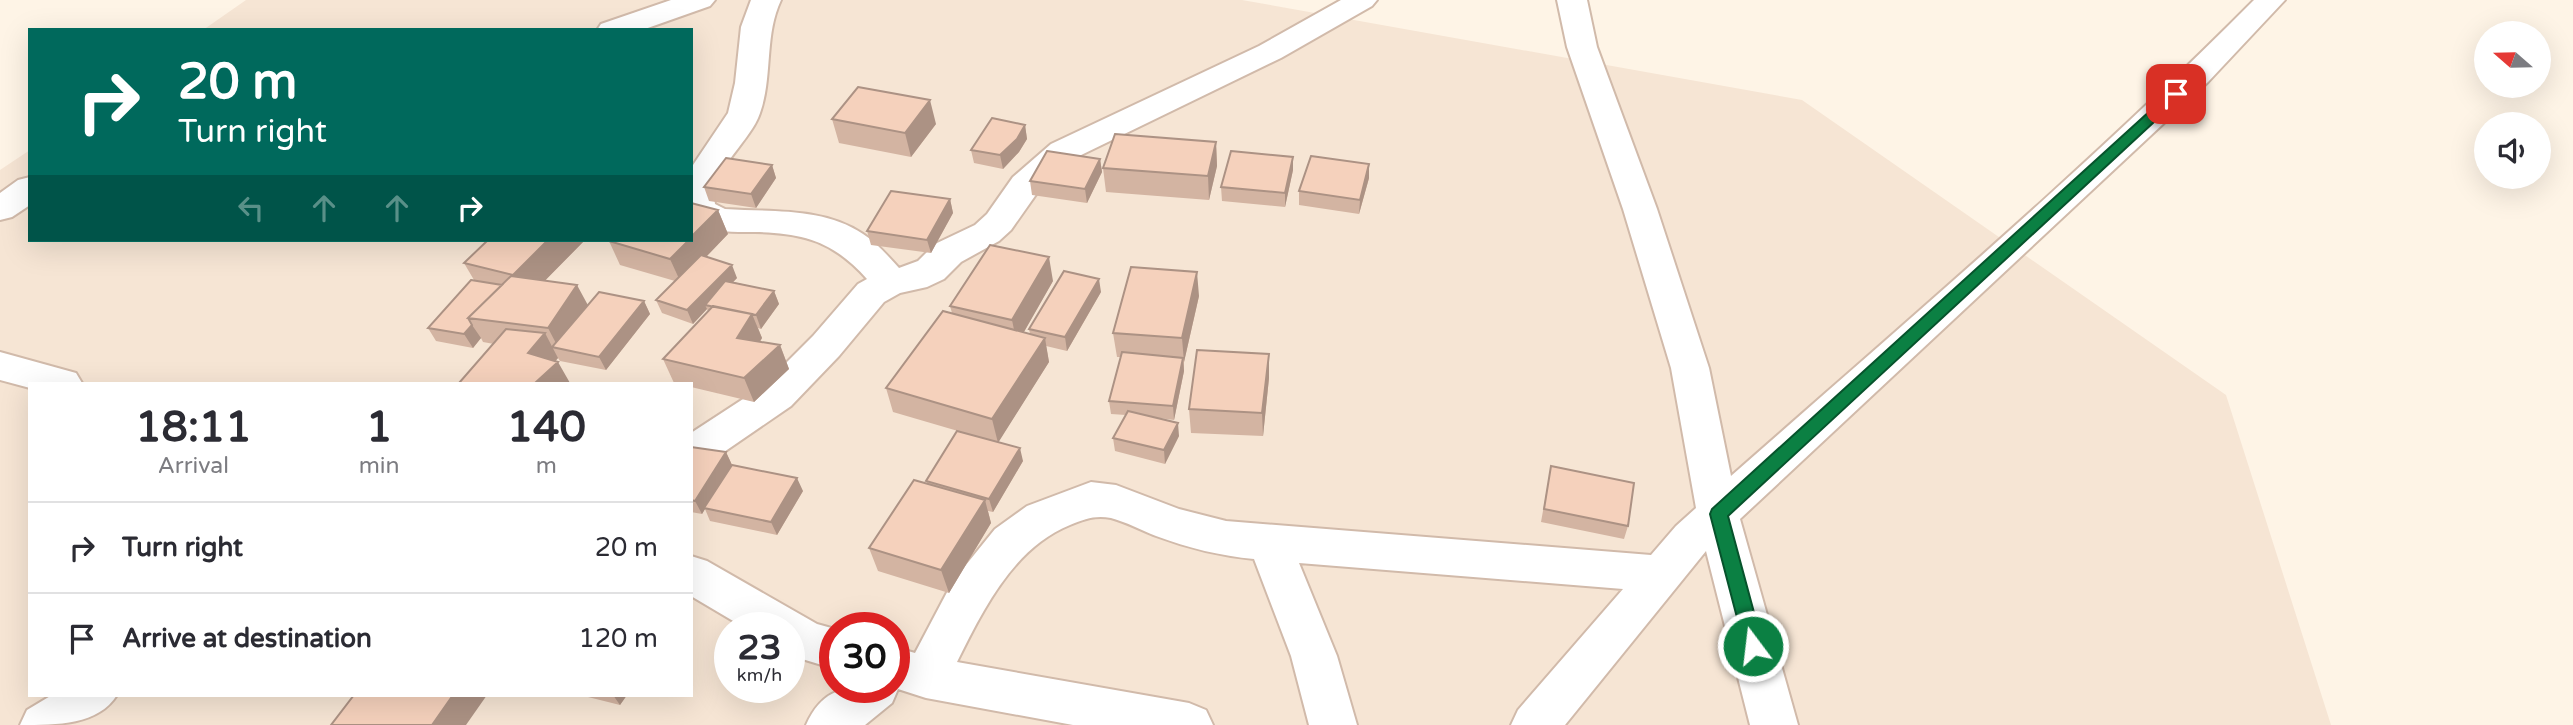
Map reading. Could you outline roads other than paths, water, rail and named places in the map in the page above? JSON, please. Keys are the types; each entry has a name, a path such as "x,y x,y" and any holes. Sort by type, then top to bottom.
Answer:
{"street":[{"path":"618,28 700,0"},
{"path":"766,0 754,29 753,82 743,116 709,169 697,195 697,206 704,214 720,219 809,226 836,234 852,242 891,282"},
{"path":"693,453 777,396 826,346 871,293 891,282 932,271 948,253 987,233 999,222 1025,186 1063,151 1270,52 1363,0"},
{"path":"1572,0 1582,47 1640,209 1690,368 1718,514 1774,725"},
{"path":"1535,725 1664,574 1691,538 2033,228 2197,75 2270,0"},
{"path":"0,209 28,189"},
{"path":"0,366 58,382"},
{"path":"910,660 969,594 1010,541 1042,518 1091,499 1116,502 1172,524 1226,539 1664,574"},
{"path":"1270,542 1314,656 1333,725"},
{"path":"693,575 756,612"},
{"path":"910,676 1189,725"},
{"path":"44,725 90,697"},
{"path":"830,725 859,703"}]}
